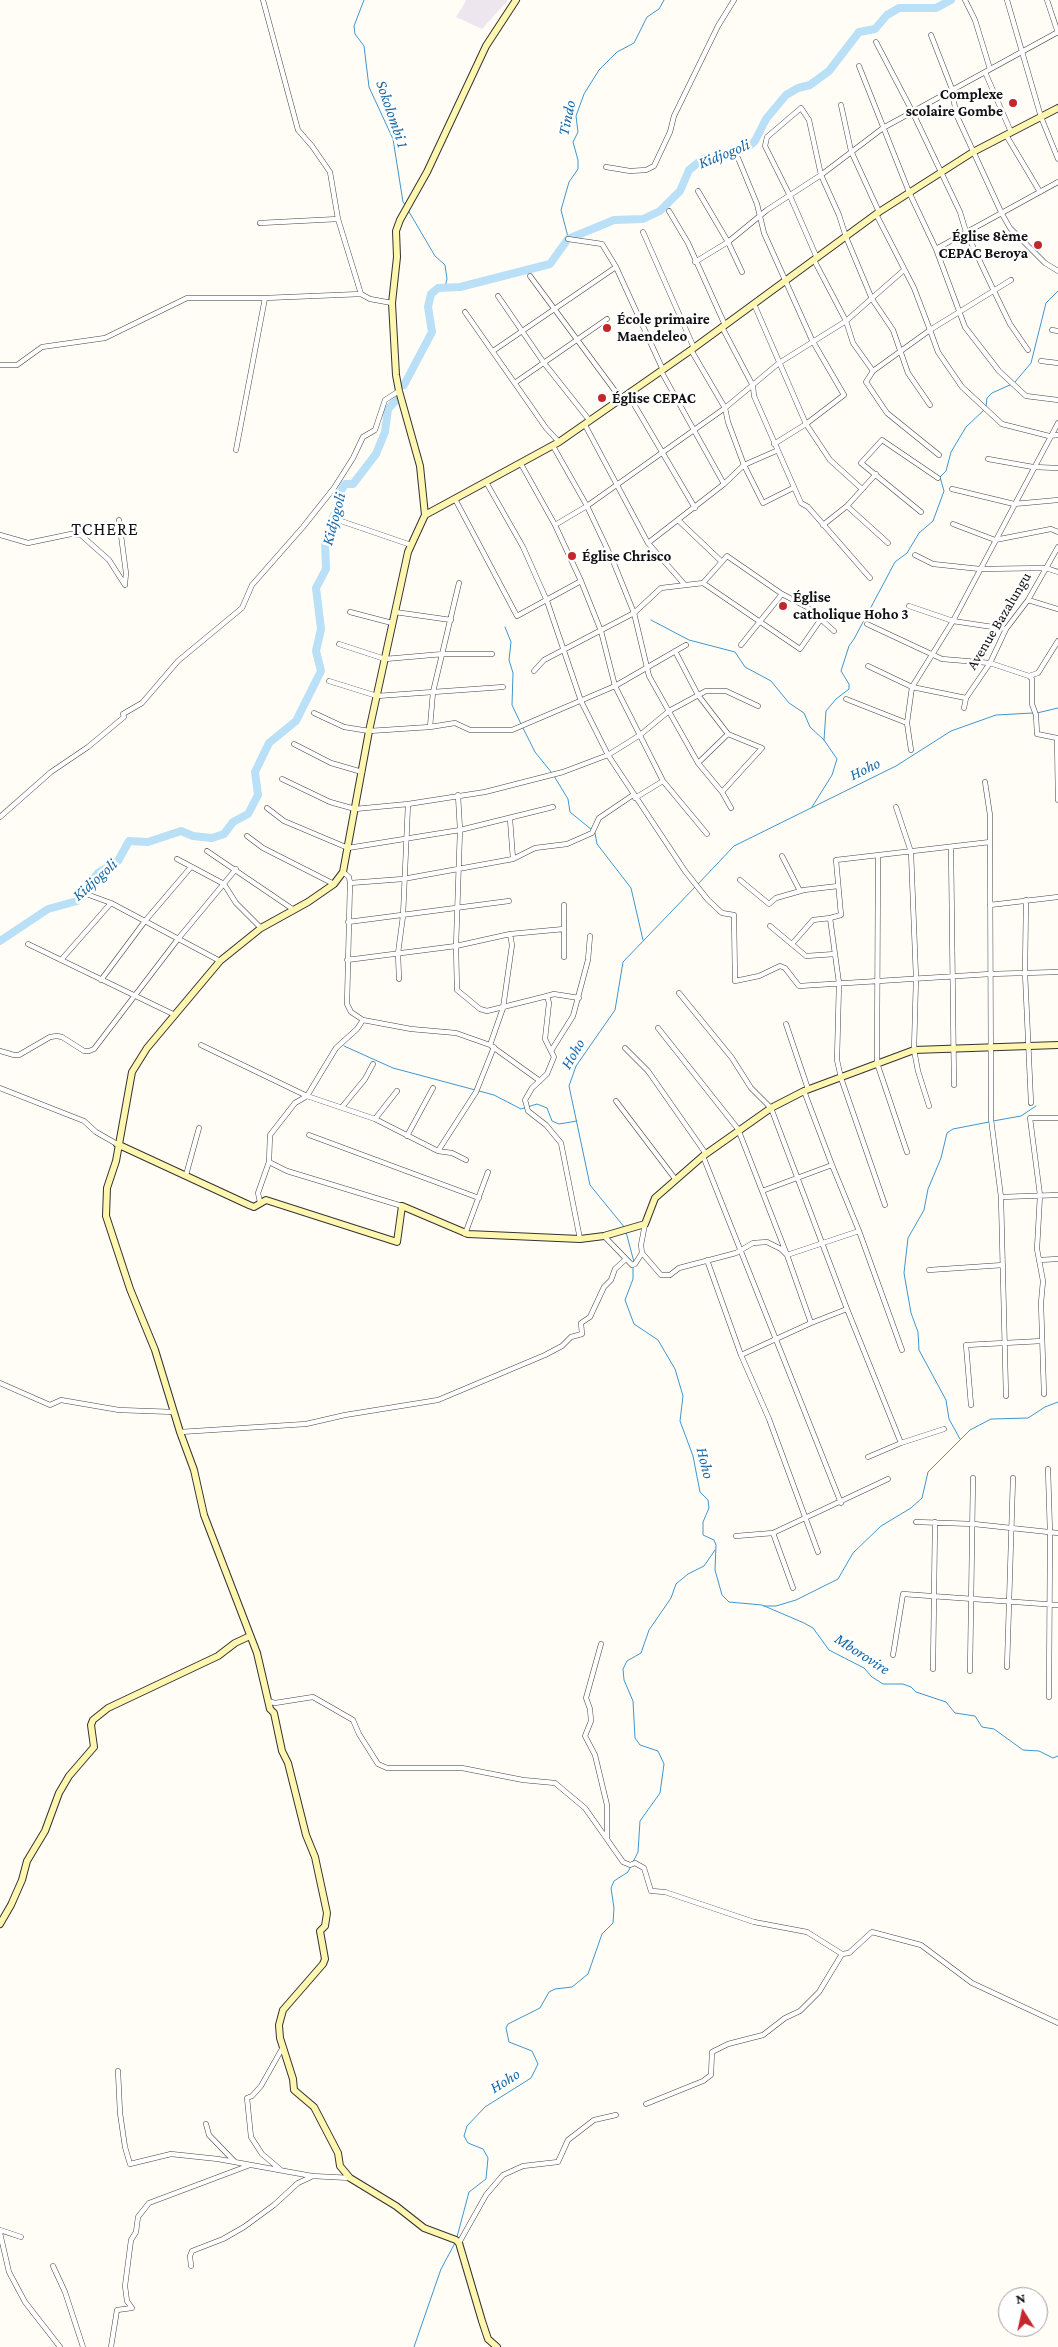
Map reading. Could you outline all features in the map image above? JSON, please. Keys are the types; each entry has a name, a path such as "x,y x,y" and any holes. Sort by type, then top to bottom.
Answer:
{"street":[{"path":"263,0 298,130 330,172 338,219 361,294"},
{"path":"497,2347 488,2339 460,2243 424,2228 396,2206 350,2178 340,2166 338,2153 314,2108 294,2090 279,2025 283,2010 323,1964 320,1932 325,1926 327,1913 315,1857 306,1834 288,1763 282,1751 274,1713 270,1709 259,1661 204,1515 194,1470 180,1432 155,1350 130,1289 106,1216 107,1188 116,1161 132,1072 147,1048 220,961 261,928 294,910 334,884 343,872 369,731 392,623 411,545 425,515 420,466 399,391 392,303 397,257 396,231 400,220 427,172 486,46 516,0"},
{"path":"606,167 630,171 646,170 654,166 670,132 674,116 718,26 734,0"},
{"path":"965,0 975,20 990,69"},
{"path":"1008,0 1041,117 1058,159"},
{"path":"695,262 728,242 759,217 821,175 883,128 1058,33 1047,0"},
{"path":"930,35 952,89 956,114 1002,214 1010,228 1045,263 1058,271"},
{"path":"876,42 912,111 960,212 966,232 1010,324 1028,350"},
{"path":"859,66 883,128 936,249 966,327 999,371 1026,396 1058,400"},
{"path":"985,72 1008,134 1040,192"},
{"path":"841,105 851,151 904,270 914,288 938,352 962,387 1002,424 1049,436 1058,435"},
{"path":"873,371 853,343 846,321 816,259 790,196 765,146 767,137 801,108 809,120 821,175 839,214 846,237 872,299 893,330 908,373 930,405"},
{"path":"425,515 553,446 693,349 878,213 973,152 1058,108"},
{"path":"738,158 757,204 759,217 785,280 812,340 844,395 806,424 774,444"},
{"path":"936,249 1058,182"},
{"path":"698,191 728,242 742,272"},
{"path":"669,211 688,243 724,326 753,386 754,396 776,451 801,503 808,507 870,578"},
{"path":"260,223 338,219"},
{"path":"643,232 693,349 725,408 728,422 744,465 763,503 793,488"},
{"path":"568,239 602,244 616,267 662,370 724,484"},
{"path":"493,352 616,267"},
{"path":"555,525 618,485 725,408 779,363 812,340 846,321 904,270"},
{"path":"530,276 621,399"},
{"path":"939,455 887,413 866,382 873,371 930,330 993,289 1011,280"},
{"path":"0,365 17,365 42,347 105,338 187,298 265,298 361,294 370,299 392,303"},
{"path":"498,296 587,423 648,543 685,585"},
{"path":"236,450 265,298"},
{"path":"754,304 806,424 830,460 862,489"},
{"path":"464,312 516,382 546,428 559,442"},
{"path":"516,382 607,319"},
{"path":"1052,330 1058,331"},
{"path":"1041,361 1058,363"},
{"path":"0,817 51,772 88,747 124,717 123,714 142,703 178,661 242,608 252,586 334,488 353,458 363,436 375,430 385,400 399,391"},
{"path":"628,394 695,508"},
{"path":"911,750 907,723 912,687 953,621 1049,436 1058,423"},
{"path":"921,512 861,462 882,440 938,478"},
{"path":"553,446 587,506 634,613 646,667 698,763 722,792 731,808"},
{"path":"648,543 695,508 744,465 776,451"},
{"path":"988,459 1033,467 1058,468"},
{"path":"521,464 555,525 581,581 601,631 615,686 663,780 707,834"},
{"path":"823,525 847,506 876,474"},
{"path":"486,482 523,547 548,601 581,702 608,755 634,796 708,900 722,913 734,915 735,981 759,976 780,966 786,968 799,986 916,978 1058,972"},
{"path":"952,489 1014,504 1058,500"},
{"path":"455,499 517,616 548,601 581,581"},
{"path":"847,506 888,543"},
{"path":"0,535 28,543 71,534 81,535 109,560 125,586 126,573 119,520"},
{"path":"341,521 411,545"},
{"path":"679,521 720,561"},
{"path":"953,524 995,540 1051,529 1058,532"},
{"name":"Avenue Bazalungu","path":"964,708 966,698 990,664 1006,630 1028,600 1058,547"},
{"path":"915,555 933,564 980,569 1046,568 1058,572"},
{"path":"703,583 720,561 727,556 782,594 799,602 834,631"},
{"path":"430,727 433,692 459,583"},
{"path":"534,671 544,660 565,651 634,613 661,588 703,583 800,649 821,619"},
{"path":"741,645 782,594"},
{"path":"1028,600 1058,609"},
{"path":"909,606 953,621 1006,630"},
{"path":"350,612 392,623"},
{"path":"395,612 451,620"},
{"path":"867,624 942,659 990,664 1029,676 1038,673 1058,641"},
{"path":"339,644 385,659 443,654 492,654"},
{"path":"314,714 344,727 369,731 430,727 455,723 470,730 512,730 615,686 674,651 686,646"},
{"path":"674,651 698,695 728,734 762,748 722,792"},
{"path":"868,666 912,687 966,698"},
{"path":"1029,676 1032,679 1032,704 1037,734 1057,738 1058,800"},
{"path":"329,681 377,696 503,687"},
{"path":"282,779 330,802 355,809 408,804 485,792 563,772 608,755 640,735 669,711 706,692 726,691 758,706"},
{"path":"846,699 907,723"},
{"path":"698,763 728,734"},
{"path":"294,744 331,763 362,772"},
{"path":"350,883 404,879 458,870 512,859 535,848 568,844 593,832 599,818 663,780"},
{"path":"985,782 990,815 991,1122 1001,1196 1003,1342 1006,1396"},
{"path":"458,795 460,830 456,946 457,990 480,1009 487,1011 554,994 579,998"},
{"path":"399,979 398,953 403,916 408,804"},
{"path":"267,808 284,821 348,848 460,830 554,807"},
{"path":"896,807 911,852 916,978 914,1050 918,1071 930,1106"},
{"path":"510,819 512,859"},
{"path":"247,836 263,848 334,884"},
{"path":"792,944 813,920 841,915 836,860 990,842"},
{"path":"951,847 954,1085"},
{"path":"207,851 294,910"},
{"path":"878,855 876,1063 907,1152"},
{"path":"782,856 800,891"},
{"path":"177,859 224,884 236,903 261,928"},
{"path":"101,980 145,921 191,866"},
{"path":"0,1051 19,1055 50,1037 56,1036 62,1037 84,1050 89,1051 98,1045 178,939 236,869"},
{"path":"343,872 349,877 350,883 347,1004 351,1012 363,1020 411,1029 456,1034 492,1046 540,1081"},
{"path":"740,880 769,904 776,898 800,891 838,886"},
{"path":"89,895 111,903 220,961"},
{"path":"990,905 1058,897"},
{"path":"1026,900 1025,973 1031,1103"},
{"path":"348,922 509,901"},
{"path":"61,960 111,903"},
{"path":"564,905 564,957"},
{"path":"830,918 839,983 837,1060 841,1078 885,1205"},
{"path":"770,926 806,956 835,954"},
{"path":"348,960 456,946 510,934 564,929"},
{"path":"438,1151 476,1092 492,1046 503,1008 512,944 510,934"},
{"path":"551,1051 574,1016 588,960 590,936"},
{"path":"28,944 175,1016"},
{"path":"679,993 732,1058 751,1088 771,1108 847,1309 901,1443"},
{"path":"547,996 549,1003 545,1039 554,1057 547,1074 525,1100 528,1112 546,1125 561,1143 580,1239"},
{"path":"260,1202 258,1194 270,1162 270,1136 295,1103 306,1096 336,1048 357,1029 363,1020"},
{"path":"786,1024 832,1165 859,1231 902,1350"},
{"path":"658,1028 738,1129 787,1255 810,1323"},
{"path":"201,1045 306,1096 375,1120 438,1151 452,1153 466,1160"},
{"path":"787,1255 781,1249 767,1242 753,1243 742,1249 679,1268 670,1275 660,1275 642,1253 641,1245 645,1224 655,1198 704,1155 738,1129 771,1108 806,1090 914,1050 1058,1045"},
{"path":"625,1048 648,1071 704,1155 841,1503"},
{"path":"342,1107 373,1064"},
{"path":"0,1088 84,1121 96,1132 118,1144 249,1206 254,1207 266,1200 397,1242 402,1206"},
{"path":"406,1136 433,1088"},
{"path":"375,1120 397,1091"},
{"path":"616,1101 676,1180"},
{"path":"1044,1394 1042,1341 1043,1280 1037,1250 1040,1196 1030,1118 1058,1118"},
{"path":"186,1175 199,1128"},
{"path":"309,1134 478,1198"},
{"path":"270,1162 287,1171 402,1206 466,1234 580,1239 604,1236 645,1224"},
{"path":"762,1191 832,1165"},
{"path":"466,1234 488,1172"},
{"path":"1001,1196 1058,1195"},
{"path":"787,1255 859,1231"},
{"path":"604,1236 633,1264 642,1253"},
{"path":"180,1432 306,1424 345,1415 438,1400 545,1355 562,1346 571,1337 582,1334 581,1323 590,1317 604,1287 611,1280 615,1269 626,1259"},
{"path":"1039,1260 1058,1259"},
{"path":"707,1260 741,1355 769,1418 818,1552"},
{"path":"929,1270 1003,1266"},
{"path":"741,1355 777,1340 810,1323 847,1309"},
{"path":"971,1405 966,1345 1042,1341"},
{"path":"0,1383 50,1405 61,1400 119,1410 174,1412"},
{"path":"868,1457 901,1443 944,1429"},
{"path":"1048,1469 1050,1533 1049,1697"},
{"path":"970,1671 974,1524 973,1478"},
{"path":"1007,1667 1013,1478"},
{"path":"736,1536 773,1533 806,1520 888,1479"},
{"path":"916,1522 974,1524 1058,1533"},
{"path":"933,1669 935,1522"},
{"path":"773,1533 793,1588"},
{"path":"893,1655 903,1594 1058,1605"},
{"path":"0,1924 12,1905 27,1861 45,1831 59,1793 69,1776 94,1747 91,1725 93,1720 108,1708 218,1656 235,1643 250,1636"},
{"path":"601,1644 586,1698 590,1709 591,1721 586,1736 595,1755 607,1805 607,1840"},
{"path":"268,1701 275,1703 313,1697 353,1720 359,1734 378,1764 387,1768 462,1768 523,1780 555,1783 585,1808 623,1862 630,1865 635,1863 644,1868 651,1891 665,1892 754,1922 807,1932 842,1954 849,1953 872,1932 921,1945 972,1983 1058,2023"},
{"path":"646,2104 704,2081 711,2075 712,2052 728,2044 763,2035 785,2018 800,2011 819,1992 842,1954"},
{"path":"282,2171 262,2154 251,2137 246,2098 252,2096 260,2086 283,2047"},
{"path":"118,2070 120,2113 125,2147 130,2164 171,2154 235,2162 312,2176 350,2178"},
{"path":"460,2243 486,2195 504,2175 523,2166 558,2162 568,2140 594,2120 616,2115"},
{"path":"206,2124 209,2135 235,2162"},
{"path":"111,2347 117,2310 132,2308 128,2301 125,2286 131,2240 136,2232 138,2217 149,2204 251,2165"},
{"path":"191,2266 190,2256 192,2250 224,2239 244,2227 274,2205 298,2183 312,2176"},
{"path":"21,2237 0,2231 9,2272 25,2302 60,2347"},
{"path":"53,2266 65,2292 83,2347"}],"shaded area":[{"path":"465,0 508,0 482,29 456,17"}],"waterway":[{"name":"Sokolombi 1","path":"364,0 354,26 355,34 364,46 369,87 393,139 403,202 406,206"},
{"name":"Tindo","path":"568,237 561,210 569,182 578,169 578,160 573,142 578,132 576,116 584,94 599,70 617,52 634,43 647,17 659,9 664,0"},
{"name":"Kidjogoli","path":"404,385 432,332 428,307 431,294 438,288 460,287 550,264 568,239 614,220 643,219 660,211 680,191 689,170 703,159 747,148 755,141 766,119 786,95 798,88 810,85 829,71 859,32 875,29 887,15 899,8 936,8 951,0"},
{"name":"Sokolombi 1","path":"408,210 435,256 445,265 447,279 445,287"},
{"path":"1015,382 1031,363 1046,303 1058,291"},
{"path":"986,407 987,398 992,393 1012,384"},
{"name":"Kidjogoli","path":"0,941 48,909 77,901 98,873 118,861 129,841 148,842 181,831 193,836 212,838 224,834 233,822 248,814 258,795 255,772 269,743 296,721 321,671 316,651 321,629 316,588 326,569 325,540 333,529 333,517 340,506 339,494 345,484 353,484 376,454 385,432 388,409 398,398"},
{"path":"824,740 826,711 836,699 849,689 849,684 841,671 849,646 895,562 907,553 919,533 933,521 944,491 940,477 946,471 951,452 966,427 984,410"},
{"path":"651,620 689,640 735,652 745,667 771,681 789,703 804,713 810,727 824,740 837,759 832,775 812,807"},
{"path":"505,627 511,642 509,660 513,673 512,705 521,724"},
{"name":"Hoho","path":"1037,713 1058,708"},
{"name":"Hoho","path":"698,884 734,846 896,766 951,731 996,715 1033,713"},
{"path":"523,728 535,752 552,773"},
{"path":"554,776 568,799 570,812 592,830"},
{"path":"595,833 597,844 631,888 643,940"},
{"name":"Hoho","path":"625,1228 590,1185 569,1086 576,1066 615,1010 623,962 695,887"},
{"path":"344,1046 393,1068 494,1095 521,1109 537,1104 547,1108 552,1121 559,1124 577,1121"},
{"path":"993,1121 1021,1116 1036,1106"},
{"path":"960,1439 949,1419 946,1400 919,1350 918,1332 911,1313 904,1273 908,1238 924,1210 928,1189 941,1158 947,1133 953,1129 989,1122"},
{"name":"Hoho","path":"626,1232 634,1262"},
{"name":"Mborovire","path":"633,1266 633,1279 625,1300 634,1324 658,1340 675,1369 683,1396 680,1421 693,1456 700,1492 708,1500 709,1508 703,1522 703,1535 714,1540 716,1545 715,1570 722,1595 729,1602 762,1605 804,1623 813,1628 829,1650 864,1668 872,1677 883,1684 903,1684 911,1687 916,1692 946,1702 955,1713 975,1716 982,1727 994,1729 1023,1750 1039,1751 1053,1758 1058,1756"},
{"path":"764,1606 776,1606 796,1600 838,1579 853,1553 881,1526 911,1508 922,1498 928,1472 970,1430 991,1419 1028,1418 1045,1407 1058,1402"},
{"name":"Hoho","path":"633,1862 638,1852 640,1821 660,1793 664,1764 658,1751 640,1745 635,1738 633,1701 624,1680 623,1669 627,1661 641,1653 649,1630 671,1598 676,1584 688,1574 704,1566 715,1550"},
{"name":"Hoho","path":"457,2237 469,2192 486,2179 488,2158 483,2149 468,2143 464,2136 467,2126 485,2107 531,2078 538,2064 532,2051 509,2042 506,2028 508,2024 540,2008 549,1992 555,1989 572,1987 588,1974 602,1934 613,1923 614,1908 611,1888 614,1881 628,1872 631,1866"},
{"name":"Hoho","path":"414,2347 441,2269 455,2243"}],"place":[{"name":"Complexe scolaire Gombe","path":"1013,103"},
{"name":"Église 8ème CEPAC Beroya","path":"1038,245"},
{"name":"École primaire Maendeleo","path":"607,328"},
{"name":"Église CEPAC","path":"602,398"},
{"name":"Église Chrisco","path":"572,556"},
{"name":"Église catholique Hoho 3","path":"783,606"}],"district":[{"name":"TCHERE","path":"105,529"}]}
